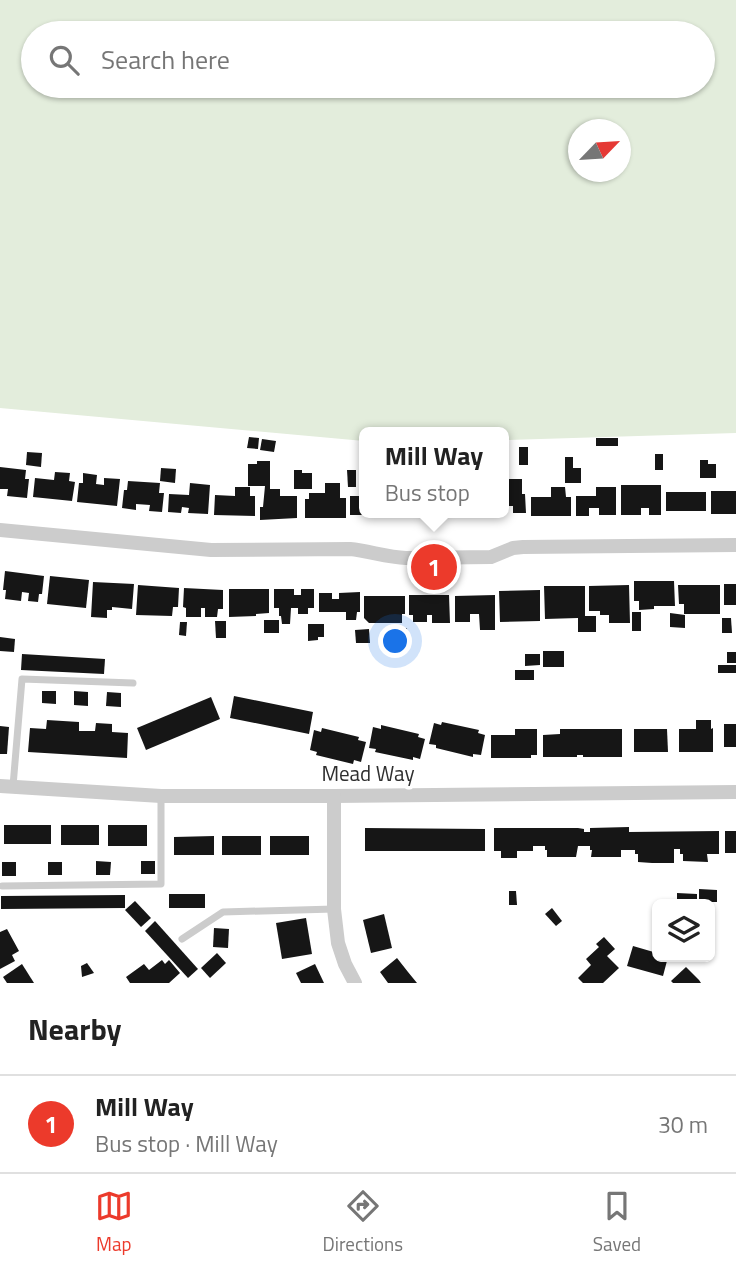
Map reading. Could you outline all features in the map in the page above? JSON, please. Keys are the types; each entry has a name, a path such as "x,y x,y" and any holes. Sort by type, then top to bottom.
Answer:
{"street":[{"path":"0,530 211,550 349,549 394,558 491,557 523,547 736,545"},
{"name":"Mead Way","path":"6,786 161,796 736,792"},
{"path":"334,796 334,909 338,943 355,983"}],"lane":[{"path":"6,786 22,679 133,683"},
{"path":"2,886 161,884 161,796"},
{"path":"181,939 223,912 334,909"}],"green space":[{"path":"0,0 736,0 736,433 509,440 509,427 359,427 359,441 0,408"}],"building":[{"path":"249,437 259,438 258,449 247,448"},
{"path":"596,438 618,438 618,446 596,446"},
{"path":"262,439 276,441 274,452 260,450"},
{"path":"519,447 528,447 528,465 519,465"},
{"path":"27,452 42,453 41,467 26,465"},
{"path":"655,454 663,454 663,470 655,470"},
{"path":"565,457 573,457 573,468 581,468 581,483 565,483"},
{"path":"700,460 716,464 716,478 700,478"},
{"path":"257,461 270,461 270,489 280,489 280,496 297,496 297,518 260,520 265,486 248,486 248,464 257,464"},
{"path":"0,467 26,470 25,479 29,479 27,498 7,496 8,489 0,489"},
{"path":"161,468 176,469 175,483 160,481"},
{"path":"294,470 312,473 312,489 294,489"},
{"path":"347,470 356,470 356,487 348,487"},
{"path":"55,472 70,473 69,481 75,482 72,501 33,497 35,478 54,480"},
{"path":"83,473 97,475 96,484 104,485 104,478 120,479 117,506 77,502"},
{"path":"509,479 522,479 526,513 513,513 513,506 509,506"},
{"path":"128,481 160,483 159,493 164,493 162,512 149,511 150,505 136,504 136,510 122,508"},
{"path":"190,483 210,485 208,514 188,513 189,508 182,507 181,513 168,512 169,494 189,495"},
{"path":"325,483 340,483 340,498 346,498 346,518 305,518 305,499 309,499 309,493 325,493"},
{"path":"621,485 661,485 661,515 649,515 649,508 641,508 641,515 621,515"},
{"path":"235,487 250,487 250,496 255,496 255,516 214,515 215,495 235,496"},
{"path":"551,487 565,487 566,497 571,497 571,516 531,516 531,497 551,497"},
{"path":"596,487 616,487 616,515 599,515 599,508 589,508 589,516 576,516 576,496 596,496"},
{"path":"711,491 736,491 736,514 711,514"},
{"path":"666,492 706,492 706,511 666,511"},
{"path":"350,496 359,496 359,515 350,515"},
{"path":"5,571 44,576 38,602 28,601 29,593 22,592 21,601 5,599"},
{"path":"50,576 89,580 86,608 47,604"},
{"path":"634,581 674,581 675,606 654,606 654,609 639,610 639,601 634,601"},
{"path":"93,582 134,584 132,609 112,607 112,610 107,610 107,618 91,617"},
{"path":"724,584 736,584 736,605 724,605"},
{"path":"138,585 179,588 178,607 173,607 172,616 136,615"},
{"path":"629,585 630,623 609,623 609,615 600,615 600,611 589,611 589,586"},
{"path":"678,585 720,585 720,614 684,614 684,604 679,604"},
{"path":"544,586 585,586 585,616 596,616 596,632 578,632 578,618 545,619"},
{"path":"184,588 223,590 223,609 218,609 217,617 205,617 205,608 201,608 201,617 186,617 186,608 183,607"},
{"path":"229,589 269,589 269,613 229,617"},
{"path":"274,589 294,589 294,595 301,595 301,589 314,589 314,608 308,608 308,614 298,614 298,608 291,608 290,624 282,624 279,608 274,608"},
{"path":"540,590 540,621 500,622 499,591"},
{"path":"360,592 360,612 357,612 356,620 346,620 346,612 319,612 319,593 332,593 332,599 339,599 339,593"},
{"path":"409,595 449,595 450,623 432,623 432,615 427,615 427,622 413,622 413,615 409,615"},
{"path":"495,595 495,630 480,630 479,614 470,614 470,622 455,622 455,596"},
{"path":"364,596 405,596 402,623 369,623 364,618"},
{"path":"632,612 641,612 641,631 632,631"},
{"path":"670,613 685,615 685,628 670,627"},
{"path":"722,618 731,618 732,633 722,633"},
{"path":"264,620 279,620 279,633 264,633"},
{"path":"215,621 226,621 226,638 216,638"},
{"path":"180,622 187,622 186,636 179,635"},
{"path":"308,624 324,624 324,637 308,641"},
{"path":"399,628 407,628 408,652 400,652"},
{"path":"369,629 370,643 356,643 355,630"},
{"path":"0,637 15,639 14,652 0,651"},
{"path":"543,651 564,651 564,667 543,667"},
{"path":"727,652 736,652 736,663 727,663"},
{"path":"22,654 105,659 104,674 21,670"},
{"path":"525,654 540,654 540,665 525,666"},
{"path":"718,665 736,665 736,673 718,673"},
{"path":"515,670 534,670 534,680 515,680"},
{"path":"42,691 56,691 56,704 42,703"},
{"path":"74,691 88,692 88,706 74,705"},
{"path":"107,692 121,693 121,707 106,706"},
{"path":"234,696 313,712 309,734 230,718"},
{"path":"211,697 220,719 146,750 137,728"},
{"path":"47,720 79,722 79,731 95,731 96,723 112,724 112,732 128,733 127,758 28,752 30,728 46,729"},
{"path":"696,720 711,720 713,752 679,752 679,729 696,729"},
{"path":"442,722 479,730 478,733 485,735 481,755 473,754 473,757 429,744 434,723 441,725"},
{"path":"724,724 736,724 736,747 724,747"},
{"path":"381,725 419,734 418,737 425,739 420,759 375,752 376,749 369,748 373,727 381,729"},
{"path":"0,726 9,727 7,754 0,754"},
{"path":"322,728 359,737 358,740 366,742 361,762 354,760 353,764 316,755 317,752 310,750 314,730 321,732"},
{"path":"515,729 537,729 537,755 531,755 531,758 491,758 491,735 515,735"},
{"path":"560,729 622,729 622,757 543,757 543,735 560,734"},
{"path":"634,729 667,729 668,752 634,752"},
{"path":"4,825 51,825 51,844 4,844"},
{"path":"61,825 99,825 99,845 61,845"},
{"path":"108,825 147,825 147,846 108,846"},
{"path":"629,827 629,832 719,831 719,854 707,854 708,862 683,861 680,849 674,849 674,863 652,863 638,862 635,850 621,850 621,857 591,857 590,846 578,846 576,857 547,857 545,846 533,846 533,851 517,851 517,858 501,858 501,851 494,851 494,828 578,828 590,832 590,828"},
{"path":"365,828 485,829 485,851 365,851"},
{"path":"725,831 736,831 736,853 725,853"},
{"path":"214,836 214,855 174,855 174,837"},
{"path":"222,836 261,836 261,855 222,855"},
{"path":"270,836 309,836 309,855 270,855"},
{"path":"96,861 111,862 110,875 96,875"},
{"path":"141,861 155,861 155,874 141,874"},
{"path":"2,862 16,862 16,876 2,876"},
{"path":"48,862 62,862 62,875 48,875"},
{"path":"699,889 717,890 717,902 715,899 699,899"},
{"path":"509,891 516,891 517,905 509,905"},
{"path":"677,893 697,894 697,899 677,899"},
{"path":"169,894 205,894 205,908 169,908"},
{"path":"125,895 125,908 1,909 1,896"},
{"path":"135,901 151,918 141,927 125,910"},
{"path":"552,908 562,921 556,926 545,914"},
{"path":"384,914 392,948 371,953 363,920"},
{"path":"306,918 312,954 282,959 276,923"},
{"path":"155,921 198,969 188,978 145,931"},
{"path":"214,928 229,929 228,948 213,947"},
{"path":"7,929 19,951 12,955 15,961 0,969 0,932"},
{"path":"604,937 615,949 607,956 619,968 603,983 583,983 578,978 591,965 586,959 599,947 596,944"},
{"path":"633,946 652,952 652,962 667,962 663,976 627,966"},
{"path":"217,953 226,963 210,978 201,968"},
{"path":"397,958 417,983 388,983 380,972"},
{"path":"162,960 165,964 169,960 180,973 169,983 130,983 126,977 144,964 149,970"},
{"path":"87,963 94,973 82,977 81,966"},
{"path":"22,964 34,983 7,983 3,977"},
{"path":"315,964 324,983 301,983 296,973"},
{"path":"686,967 699,980 701,983 671,981"}],"place":[{"name":"Mill Way","path":"434,567"}]}
